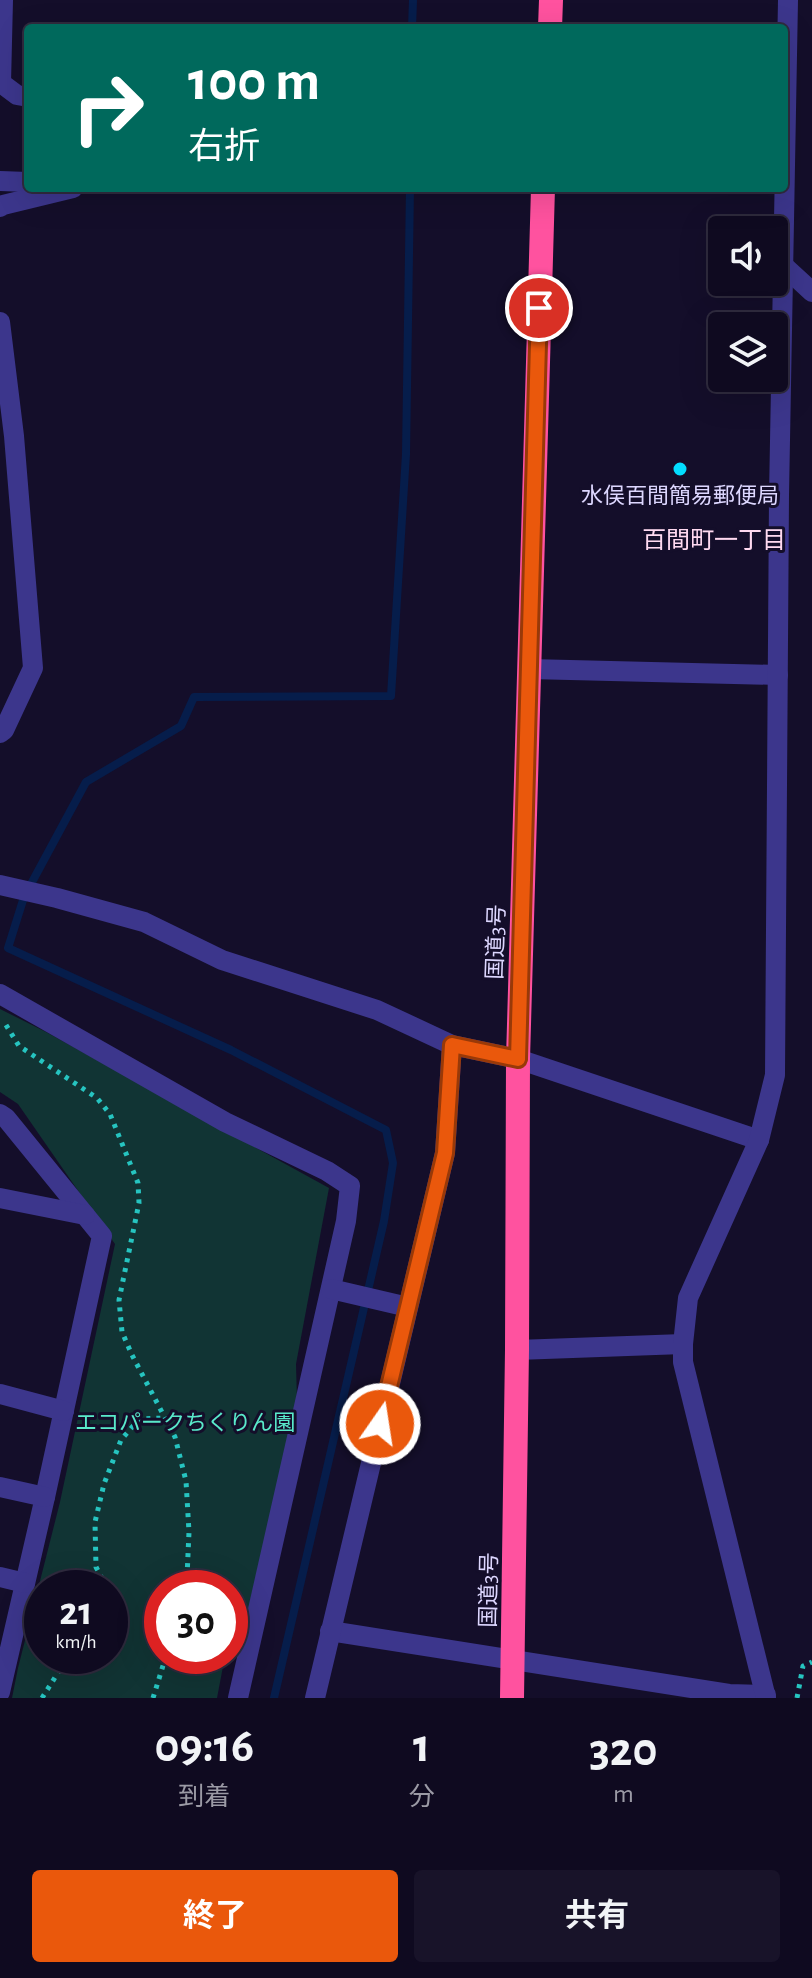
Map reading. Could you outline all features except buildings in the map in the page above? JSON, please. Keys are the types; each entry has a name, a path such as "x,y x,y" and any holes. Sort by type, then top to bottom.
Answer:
{"highway":[{"path":"550,24 551,0"},
{"name":"国道3号","path":"512,1698 518,1059 543,192"}],"street":[{"path":"3,0 1,83 24,96"},
{"path":"787,24 788,0"},
{"path":"0,181 24,182"},
{"path":"0,207 57,192"},
{"path":"784,192 784,216"},
{"path":"788,270 812,292"},
{"path":"330,1631 729,1694 766,1696 683,1362 683,1344 688,1298 759,1140 775,1075 779,496 784,296"},
{"path":"0,322 14,436 33,668 0,733"},
{"path":"529,669 778,675"},
{"path":"0,885 144,922 222,960 377,1010 452,1045 518,1059 759,1140"},
{"path":"0,994 225,1122 327,1171 350,1186 346,1221 238,1698"},
{"path":"315,1698 445,1153 452,1045"},
{"path":"0,1114 102,1236 28,1570"},
{"path":"0,1198 85,1215"},
{"path":"331,1289 408,1307"},
{"path":"517,1350 683,1344"},
{"path":"0,1394 64,1411"},
{"path":"0,1487 45,1497"},
{"path":"0,1577 24,1583"},
{"path":"0,1692 3,1665 24,1587"}],"path":[{"path":"98,1570 95,1522 104,1484 121,1440 139,1419 164,1418 175,1437 186,1481 187,1570"},
{"path":"797,1698 803,1666 812,1662"},
{"path":"42,1698 57,1674"},
{"path":"153,1698 160,1674"}],"green space":[{"name":"エコパークちくりん園","path":"0,1009 329,1188 296,1364 297,1401 251,1618 248,1622 248,1570 144,1570 144,1674 222,1674 217,1698 12,1698 24,1644 24,1674 128,1674 128,1570 43,1570 115,1244 18,1104 0,1092"}],"waterway":[{"path":"412,24 413,0"},
{"path":"274,1698 384,1221 393,1163 386,1130 231,1050 8,948 24,897 86,782 181,726 194,697 391,696 406,454 410,192"}],"place":[{"name":"水俣百間簡易郵便局","path":"680,469"}],"district":[{"name":"百間町一丁目","path":"714,540"}],"route":[{"path":"380,1424 445,1153 452,1045 518,1059 539,308"}]}
